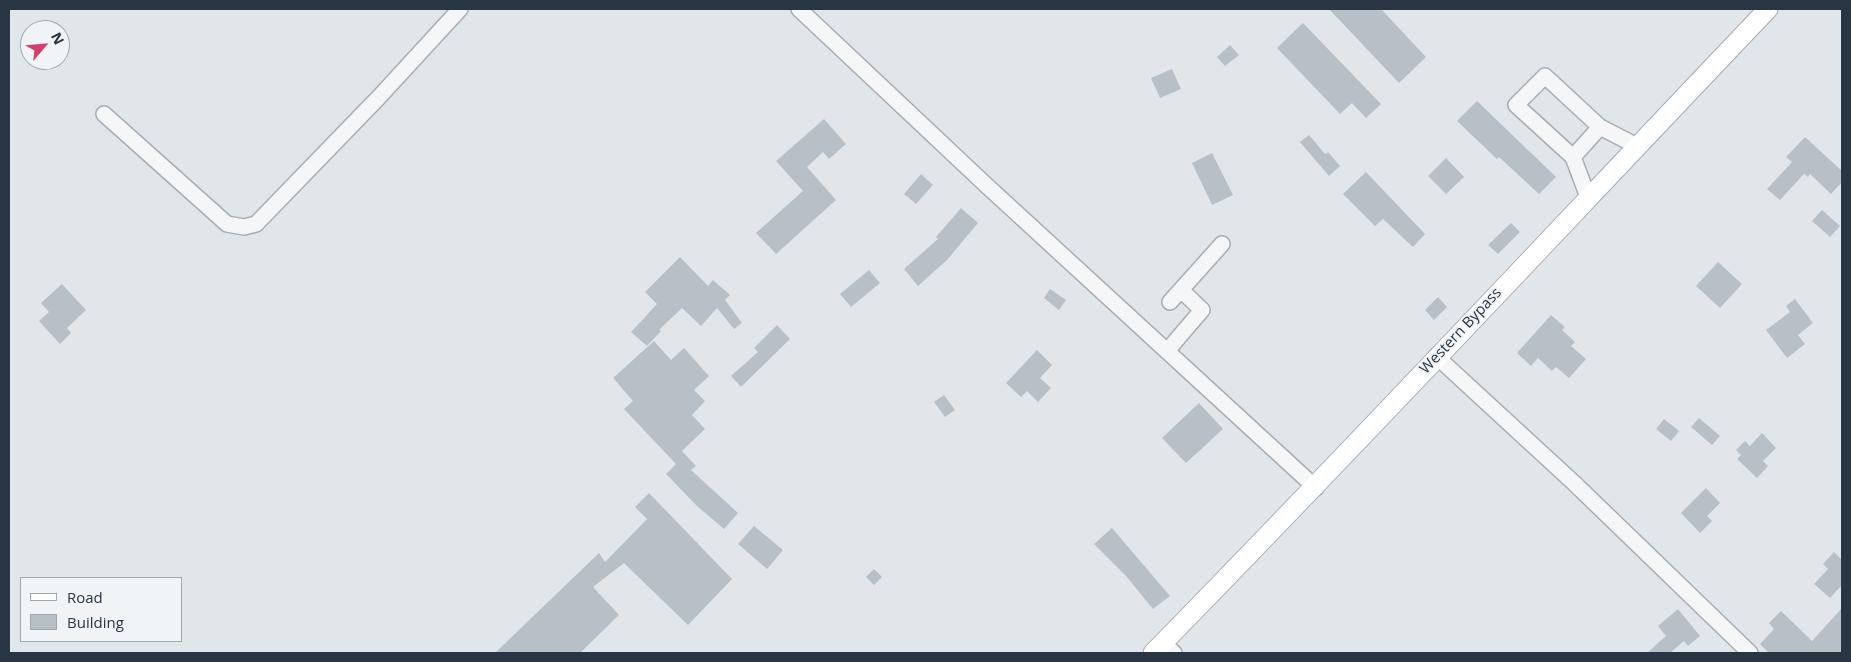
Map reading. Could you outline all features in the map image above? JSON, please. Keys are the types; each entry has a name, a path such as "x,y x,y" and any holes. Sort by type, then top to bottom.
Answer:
{"main road":[{"name":"Western Bypass","path":"1163,650 1316,488 1436,356 1768,9"}],"street":[{"path":"104,114 227,224 244,227 256,224 380,96 460,9"},
{"path":"799,9 986,185 1316,488"},
{"path":"1588,198 1573,157 1516,105 1545,76 1600,127 1637,146"},
{"path":"1573,157 1600,127"},
{"path":"1170,302 1222,244"},
{"path":"1167,351 1202,310 1181,290"},
{"path":"1436,356 1574,483 1750,653"}],"building":[{"path":"1329,9 1381,9 1426,57 1399,83"},
{"path":"1303,23 1381,104 1366,118 1352,103 1340,114 1277,48"},
{"path":"1230,45 1239,55 1225,66 1217,57"},
{"path":"1172,69 1181,89 1160,98 1151,78"},
{"path":"1477,101 1556,177 1539,194 1499,157 1497,159 1457,121"},
{"path":"824,119 846,144 829,159 823,152 807,167 836,200 776,254 756,233 803,191 776,161"},
{"path":"1309,135 1325,154 1328,152 1340,166 1329,176 1300,142"},
{"path":"1805,137 1842,171 1842,182 1831,194 1810,174 1808,177 1804,174 1780,200 1767,189 1792,162 1786,157"},
{"path":"1212,153 1233,195 1212,205 1192,163"},
{"path":"1446,158 1464,177 1446,194 1428,176"},
{"path":"1366,172 1425,234 1413,247 1383,219 1375,226 1343,194"},
{"path":"921,174 933,185 916,204 904,194"},
{"path":"961,208 978,223 947,260 918,286 904,269 938,239 936,237"},
{"path":"1822,210 1840,226 1830,237 1812,221"},
{"path":"1511,223 1520,232 1498,254 1488,245"},
{"path":"680,257 708,286 713,280 730,295 725,300 742,323 734,329 717,308 701,326 682,308 659,330 661,331 647,346 631,332 657,304 645,292"},
{"path":"1718,262 1742,284 1720,308 1696,286"},
{"path":"869,270 880,283 851,307 840,294"},
{"path":"62,284 86,310 67,328 71,333 60,344 39,321 49,312 41,303"},
{"path":"1050,289 1066,300 1059,310 1044,298"},
{"path":"1438,297 1447,307 1434,320 1425,310"},
{"path":"1795,299 1813,323 1798,335 1805,344 1787,358 1766,330 1790,312 1786,306"},
{"path":"1551,315 1565,327 1562,330 1575,342 1571,346 1586,359 1569,378 1556,367 1552,371 1538,358 1531,366 1517,353"},
{"path":"777,325 790,339 741,387 731,376 758,352 754,348"},
{"path":"654,341 671,360 684,348 709,376 694,390 705,401 692,415 705,429 682,451 696,466 691,470 738,513 724,529 697,506 666,474 676,464 624,409 633,401 613,378"},
{"path":"1037,350 1052,365 1040,378 1051,388 1038,402 1027,391 1021,397 1006,383"},
{"path":"944,395 955,410 945,417 934,402"},
{"path":"1199,403 1223,429 1186,463 1162,438"},
{"path":"1699,418 1720,436 1712,445 1691,427"},
{"path":"1664,419 1679,431 1671,441 1656,429"},
{"path":"1762,433 1776,448 1763,461 1768,466 1757,478 1737,459 1741,455 1736,450 1745,441 1750,446"},
{"path":"1706,488 1720,503 1707,516 1712,521 1700,533 1681,513"},
{"path":"649,493 732,579 688,625 624,563 593,587 619,615 580,653 495,653 599,553 605,562 647,519 635,507"},
{"path":"754,526 783,550 767,569 738,544"},
{"path":"1112,528 1170,596 1153,609 1126,576 1094,544"},
{"path":"1834,552 1842,560 1842,585 1830,598 1814,584 1828,569 1823,564"},
{"path":"874,569 882,577 874,585 866,577"},
{"path":"1842,608 1842,653 1769,653 1760,644 1774,629 1769,623 1781,611 1812,641"},
{"path":"1678,609 1700,636 1688,646 1684,641 1670,653 1647,653 1666,636 1658,626"}]}
